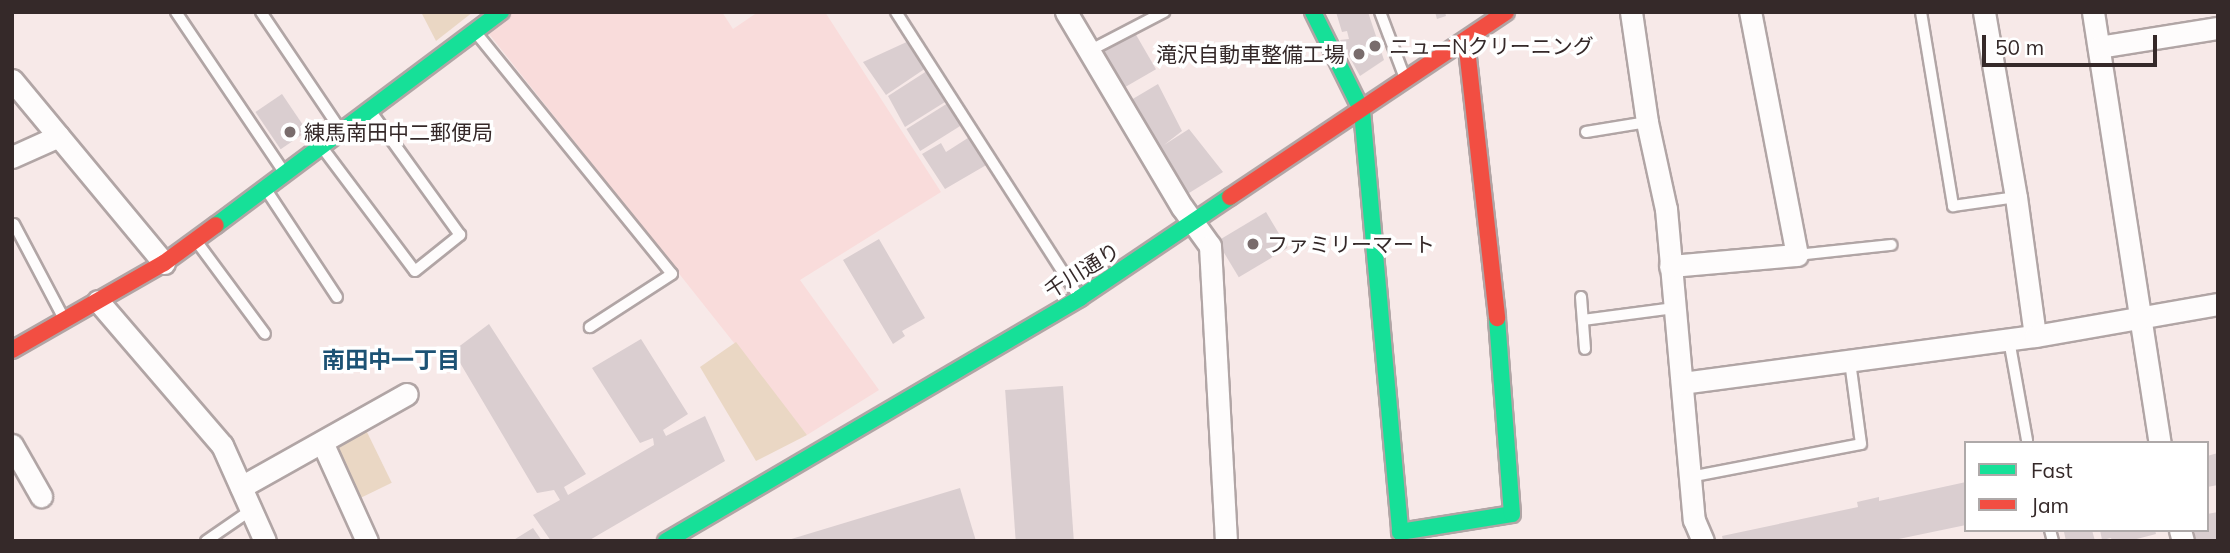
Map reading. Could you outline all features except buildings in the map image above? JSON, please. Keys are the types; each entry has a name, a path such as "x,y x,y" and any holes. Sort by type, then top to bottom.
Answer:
{"street":[{"path":"12,350 164,263 323,148 501,12"},
{"path":"1066,12 1210,246 1226,541"},
{"path":"1313,12 1362,111 1400,531 1512,513 1494,276 1466,40"},
{"path":"1631,12 1647,122 1666,209 1694,520 1703,541"},
{"path":"1670,266 1797,255 1750,12"},
{"path":"1984,12 2016,197 2035,336"},
{"path":"2093,12 2138,316 2160,441"},
{"name":"千川通り","path":"666,541 1080,298 1362,111 1499,15"},
{"path":"2099,47 2218,28"},
{"path":"12,80 164,263"},
{"path":"12,157 59,136"},
{"path":"98,301 222,445 265,541"},
{"path":"1682,383 2009,340 2218,304"},
{"path":"241,487 407,394"},
{"path":"322,442 367,541"},
{"path":"12,445 41,496"}],"lane":[{"path":"176,12 285,175"},
{"path":"261,12 343,132"},
{"path":"896,12 1080,298"},
{"path":"1089,51 1164,12"},
{"path":"1380,12 1406,81"},
{"path":"1922,12 1953,206 2016,197"},
{"path":"475,32 671,274 590,327"},
{"path":"323,148 415,271 460,235 371,112"},
{"path":"1586,132 1647,122"},
{"path":"266,189 337,297"},
{"path":"15,224 65,320"},
{"path":"196,240 265,334"},
{"path":"1797,255 1891,245"},
{"path":"1581,297 1586,349"},
{"path":"1583,320 1674,308"},
{"path":"2009,340 2027,440"},
{"path":"1690,477 1861,444 1850,362"},
{"path":"205,541 251,510"}],"shaded area":[{"path":"421,12 473,12 436,41"},
{"path":"510,12 722,12 733,29 758,12 825,12 941,192 800,280 879,390 807,435 485,29"},
{"path":"736,342 807,435 756,461 700,367"},
{"path":"365,428 392,483 359,499 333,444"}],"traffic: fast":[{"path":"216,225 501,12"},
{"path":"1313,12 1362,111 1400,532 1512,514 1497,318"},
{"path":"666,541 1080,298 1230,197"}],"traffic: jam":[{"path":"1230,197 1506,12"},
{"path":"1466,40 1497,318"},
{"path":"12,350 164,263 216,225"}],"place":[{"name":"ニューNクリーニング","path":"1375,46"},
{"name":"滝沢自動車整備工場","path":"1359,54"},
{"name":"練馬南田中二郵便局","path":"290,132"},
{"name":"ファミリーマート","path":"1253,244"}],"district":[{"name":"南田中一丁目","path":"391,360"}]}
